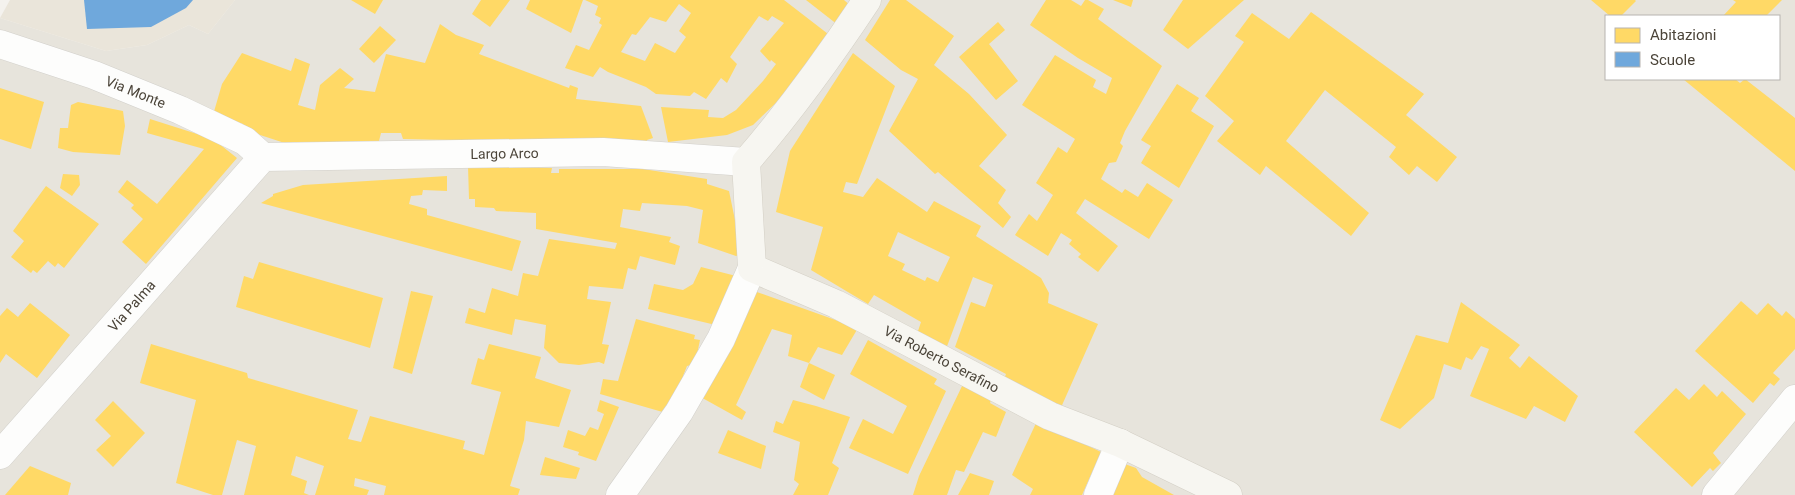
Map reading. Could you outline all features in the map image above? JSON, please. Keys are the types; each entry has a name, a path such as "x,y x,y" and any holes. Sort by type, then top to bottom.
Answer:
{"main road":[{"path":"752,268 746,162 770,134 839,42 867,0"},
{"name":"Via Roberto Serafino","path":"752,268 836,304 1050,416 1120,443 1228,495"}],"street":[{"name":"Via Monte","path":"0,44 94,75 180,110 246,141 263,157"},
{"name":"Largo Arco","path":"263,157 603,152 746,162"},
{"name":"Via Palma","path":"0,455 263,157"},
{"path":"620,495 678,412 721,339 752,268"},
{"path":"1716,495 1795,398"},
{"path":"1098,495 1120,443"}],"shaded area":[{"path":"10,0 235,0 208,34 189,25 147,45 106,51 0,18"},
{"path":"235,0 1795,0 1795,495 0,495 0,18 106,51 147,45 189,25 208,34"}],"building: Abitazioni":[{"path":"351,0 383,0 375,14"},
{"path":"481,0 510,0 490,27 472,14"},
{"path":"530,0 583,0 571,33 526,9"},
{"path":"585,0 784,0 832,37 784,95 753,125 727,135 668,142 661,107 709,110 708,117 723,118 736,110 776,64 771,60 770,62 760,51 784,23 772,16 768,21 759,16 730,57 737,64 727,83 721,78 706,99 694,92 690,96 656,94 646,87 600,67 593,77 565,68 576,45 589,50 602,25 599,23 601,18 595,15 598,6","holes":["679,4 691,13 679,31 686,37 675,53 655,43 645,61 621,52 632,34 636,35 650,17 666,22"]},
{"path":"806,0 844,0 852,7 838,25"},
{"path":"890,0 906,0 954,36 934,65 969,94 1007,135 979,166 1006,190 998,203 1011,217 1003,228 938,172 935,174 889,131 918,79 901,70 865,40"},
{"path":"1046,0 1071,0 1081,6 1085,0 1088,0 1104,9 1098,19 1162,66 1125,131 1120,143 1123,146 1116,162 1109,163 1101,179 1122,193 1125,189 1138,197 1147,183 1173,200 1149,239 1085,199 1076,213 1118,246 1098,272 1078,257 1081,254 1069,244 1072,240 1061,233 1048,256 1015,235 1029,214 1037,221 1053,195 1036,183 1058,147 1067,153 1075,139 1022,105 1055,55 1096,80 1093,87 1106,94 1112,78 1078,58 1030,25"},
{"path":"1113,0 1133,0 1131,7"},
{"path":"1183,0 1244,0 1188,49 1163,30"},
{"path":"1591,0 1636,1 1622,15 1609,15"},
{"path":"1733,0 1782,0 1767,15 1724,15 1736,2"},
{"path":"1311,12 1424,94 1406,115 1457,157 1437,182 1417,166 1409,175 1389,157 1396,147 1325,90 1286,141 1369,213 1351,236 1266,166 1260,175 1217,141 1234,121 1205,96 1244,42 1235,36 1252,13 1289,39"},
{"path":"998,22 1005,30 989,44 1018,81 996,100 959,57"},
{"path":"440,24 456,35 484,45 479,54 569,88 570,85 578,88 576,99 641,106 653,138 647,140 646,144 403,139 401,133 381,133 379,141 313,146 303,149 242,129 243,124 213,115 222,84 242,53 291,71 295,58 310,64 298,105 315,110 320,85 340,68 354,79 344,88 375,92 386,54 425,63"},
{"path":"380,26 396,40 374,63 359,49"},
{"path":"853,53 895,86 857,184 846,182 843,192 863,197 877,178 927,212 934,201 981,226 976,236 1041,278 1049,293 1048,303 1098,324 1059,412 1002,385 1006,374 955,347 971,302 985,307 993,285 973,277 946,349 917,334 921,322 874,295 868,304 811,270 823,227 776,212 790,151","holes":["898,232 950,257 938,282 927,277 925,281 902,270 905,264 888,256"]},
{"path":"1684,80 1736,80 1740,83 1746,80 1795,118 1795,171"},
{"path":"1177,84 1199,98 1191,111 1214,126 1179,188 1141,163 1151,146 1141,140"},
{"path":"0,88 44,102 31,149 0,139"},
{"path":"78,102 123,111 125,126 120,155 73,152 58,148 60,128 68,128 71,105"},
{"path":"150,119 213,139 237,158 146,264 122,242 143,219 131,208 134,205 118,192 127,180 157,204 204,149 147,133"},
{"path":"468,166 552,168 551,173 559,173 559,169 643,169 707,179 707,184 729,191 742,254 736,256 698,243 703,210 687,206 642,203 640,211 623,209 620,227 671,237 669,242 680,246 675,265 640,256 636,270 628,268 623,289 589,286 587,299 611,302 602,344 609,345 604,364 599,362 579,365 559,363 544,348 546,325 515,319 512,335 465,323 469,308 485,313 492,288 518,296 523,273 538,276 549,239 615,249 617,243 536,229 536,213 496,211 494,208 475,207 475,199 469,199"},
{"path":"63,174 79,175 80,185 72,196 60,188"},
{"path":"447,176 447,191 423,190 422,195 411,196 409,204 427,209 427,215 521,241 512,271 261,203 273,196 273,194 303,185"},
{"path":"46,186 99,224 64,268 58,263 55,267 48,261 37,273 33,270 31,273 11,257 24,241 13,231"},
{"path":"259,262 383,298 370,348 236,307 244,276 253,279"},
{"path":"701,267 740,277 720,326 648,309 654,284 683,290 693,284"},
{"path":"411,291 433,296 412,374 393,368"},
{"path":"754,291 858,328 842,355 818,347 809,363 788,356 792,335 772,329 736,405 746,412 742,420 697,395"},
{"path":"1741,301 1757,315 1768,303 1782,316 1786,311 1795,319 1795,349 1773,373 1780,379 1774,386 1770,383 1753,403 1695,351"},
{"path":"1461,302 1520,345 1509,358 1520,368 1529,356 1578,396 1565,422 1534,406 1526,419 1470,396 1489,349 1481,346 1472,360 1466,357 1461,370 1444,364 1434,398 1400,429 1380,420 1416,335 1448,343"},
{"path":"30,303 70,335 37,378 6,354 0,363 0,316 7,308 18,317"},
{"path":"636,319 695,335 694,339 700,340 695,364 687,366 683,376 689,381 673,415 600,394 603,379 618,381"},
{"path":"868,340 937,379 934,384 946,391 908,474 849,448 863,419 893,434 907,406 850,374"},
{"path":"151,344 247,373 248,378 358,410 348,439 361,442 370,416 465,441 463,449 484,455 501,392 471,384 478,358 484,360 489,344 541,357 535,378 571,390 559,427 526,421 524,440 510,486 520,489 518,495 384,495 386,486 355,478 354,486 369,490 367,495 315,495 324,466 296,456 291,475 307,481 304,493 309,495 244,495 256,446 237,440 222,495 213,495 176,483 196,400 140,383"},
{"path":"809,363 835,375 824,400 800,387"},
{"path":"963,384 992,397 990,403 1006,412 996,437 983,432 964,472 956,470 947,495 913,495 919,476"},
{"path":"1704,384 1717,397 1722,391 1746,414 1713,453 1721,463 1713,471 1710,468 1692,487 1634,432 1676,388 1689,400"},
{"path":"600,400 619,407 596,461 578,455 579,452 563,447 568,430 585,436 590,427 598,430 604,414 597,411"},
{"path":"793,400 850,417 832,463 839,468 828,495 793,495 799,484 794,480 800,442 773,432 776,421 783,424"},
{"path":"113,401 145,433 113,467 96,450 111,436 95,420"},
{"path":"1037,421 1101,452 1082,495 1030,495 1033,489 1012,475"},
{"path":"728,430 766,446 761,469 718,453"},
{"path":"545,457 580,468 576,479 540,475"},
{"path":"1122,463 1136,468 1142,477 1174,495 1109,495"},
{"path":"30,466 71,483 68,495 5,495"},
{"path":"970,473 994,481 989,495 958,495"}],"building: Scuole":[{"path":"84,0 193,0 186,8 151,27 87,29"}]}
